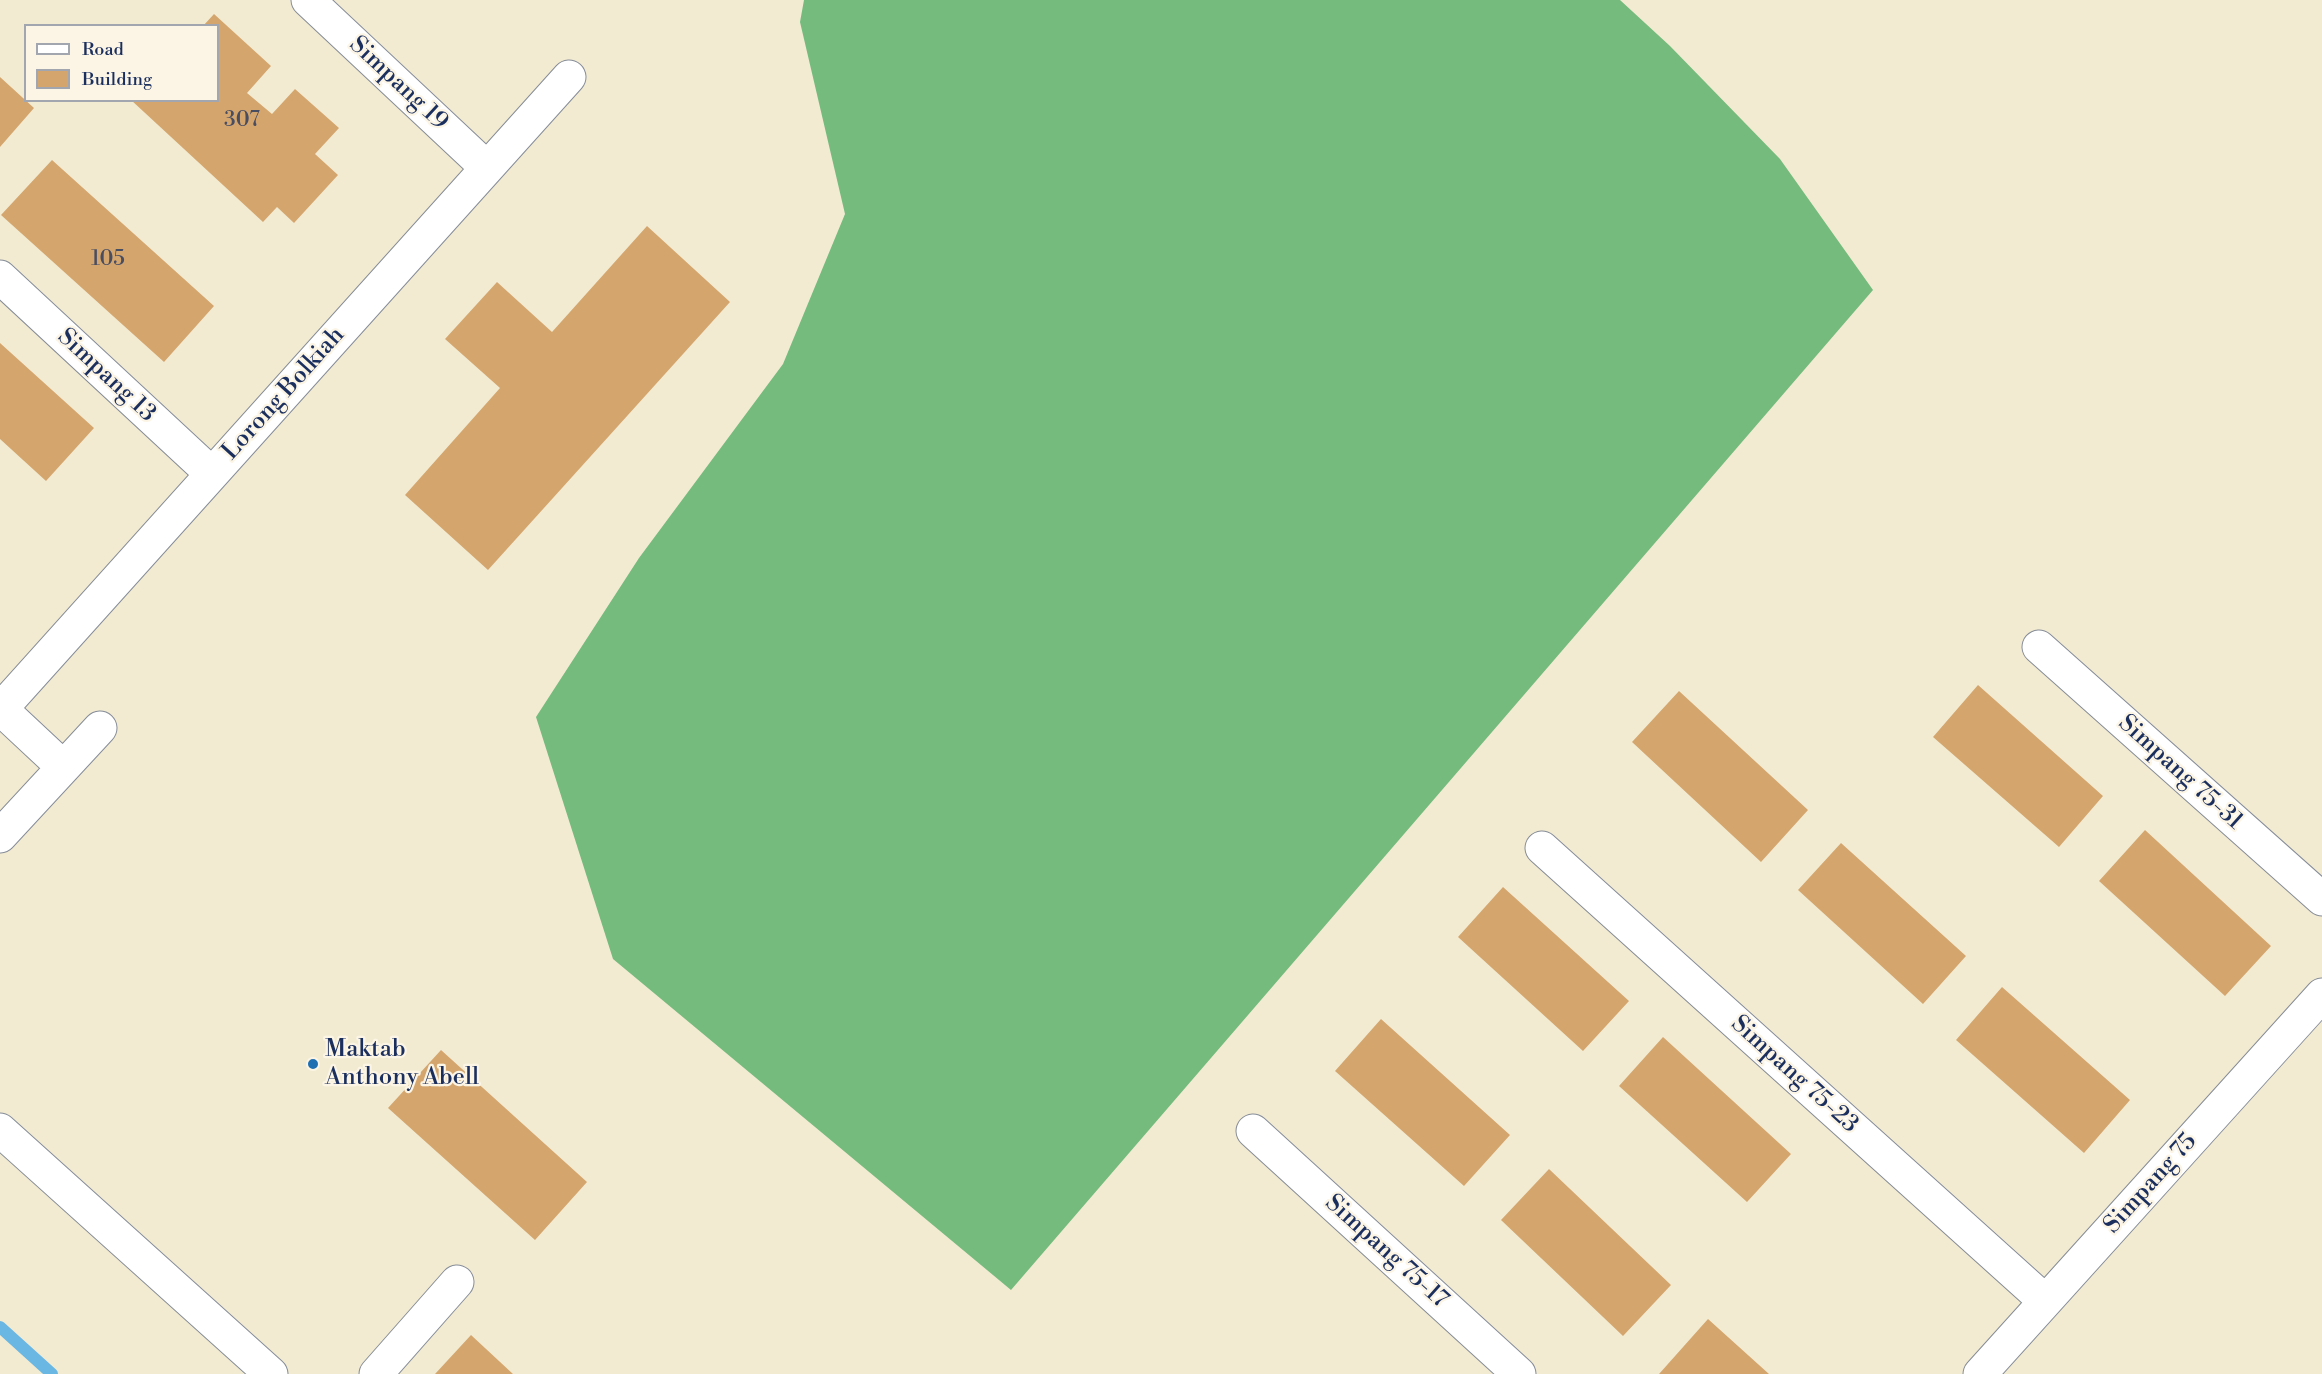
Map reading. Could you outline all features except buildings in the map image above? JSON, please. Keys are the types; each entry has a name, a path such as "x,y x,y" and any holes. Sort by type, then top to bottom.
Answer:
{"street":[{"name":"Simpang 19","path":"308,0 487,168"},
{"name":"Lorong Bolkiah","path":"1,710 569,77"},
{"name":"Simpang 13","path":"0,277 212,474"},
{"name":"Simpang 75-31","path":"2039,647 2322,899"},
{"path":"1,710 63,767"},
{"path":"0,836 100,728"},
{"name":"Simpang 75-23","path":"1542,848 2045,1301"},
{"name":"Simpang 75","path":"1980,1374 2322,995"},
{"path":"0,1130 271,1374"},
{"name":"Simpang 75-17","path":"1253,1131 1519,1374"},
{"path":"376,1374 457,1282"}],"green space":[{"path":"804,0 1620,0 1670,46 1780,159 1873,290 1011,1290 613,959 536,717 639,558 783,364 845,214 800,22"}],"waterway":[{"path":"0,1327 52,1374"}],"place":[{"name":"Maktab Anthony Abell","path":"313,1064"}]}
